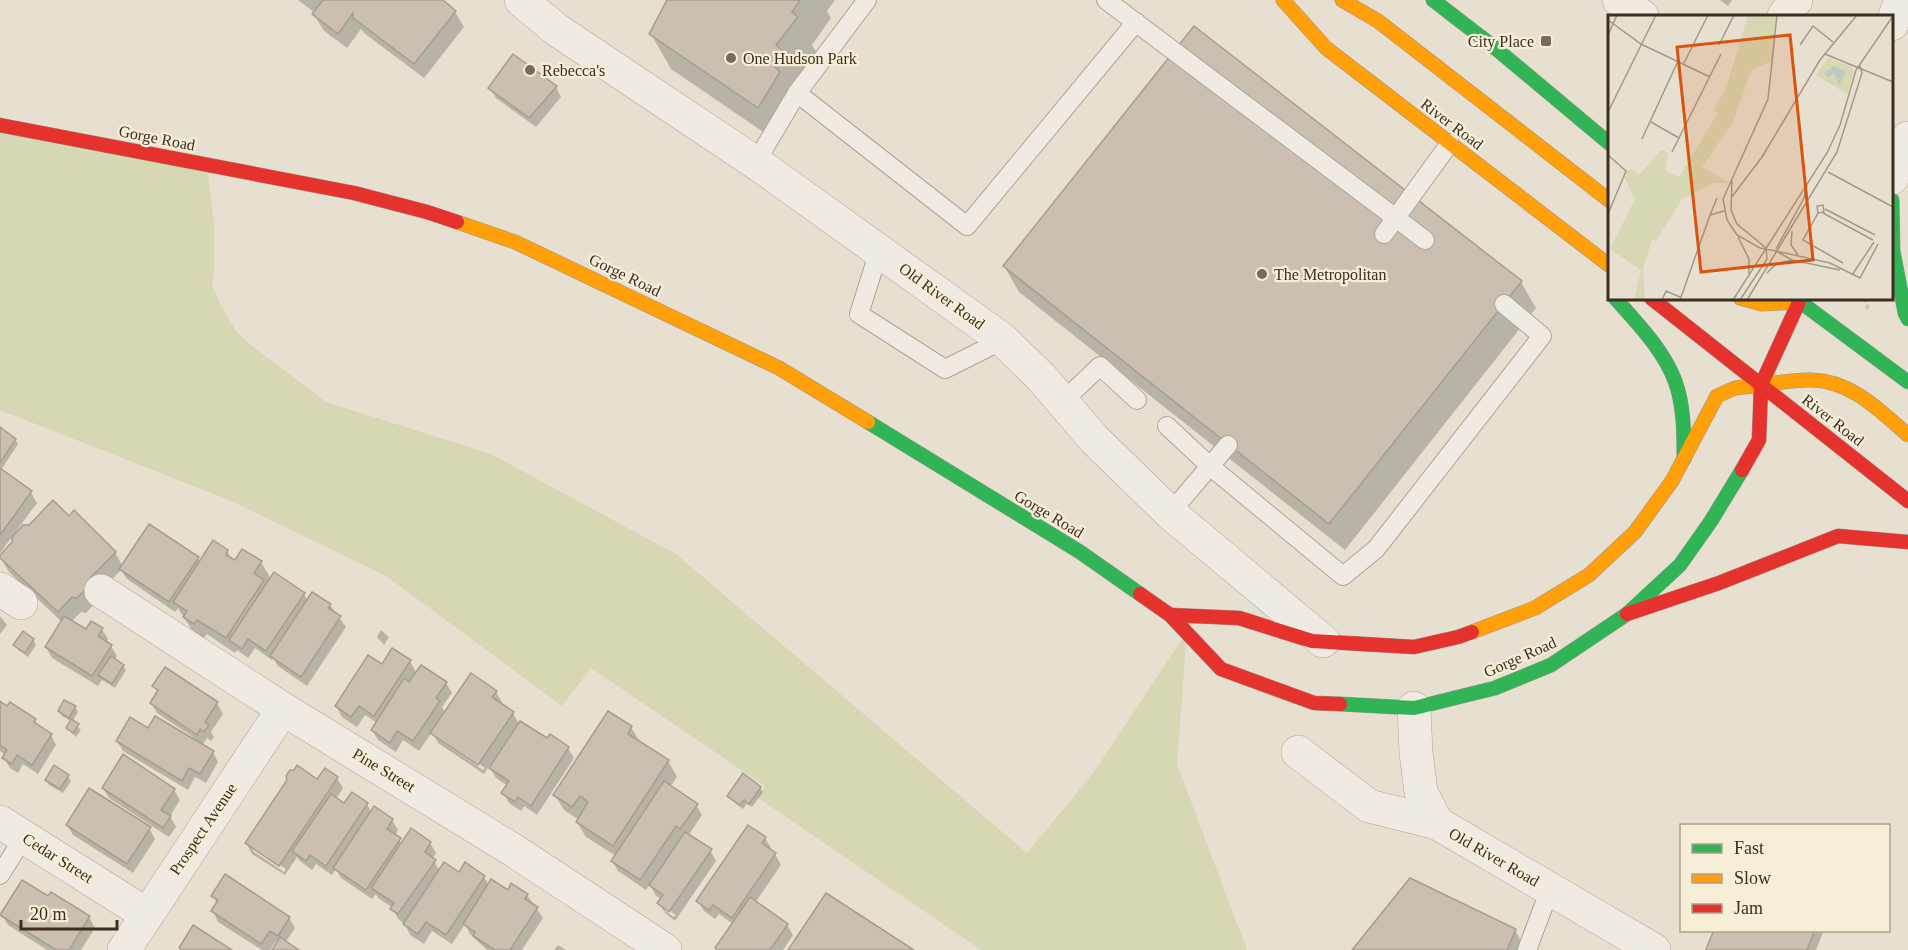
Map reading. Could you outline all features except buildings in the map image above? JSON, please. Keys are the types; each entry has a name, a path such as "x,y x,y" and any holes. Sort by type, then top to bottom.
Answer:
{"main road":[{"name":"River Road","path":"1283,0 1326,48 1608,264"},
{"path":"1342,0 1378,21 1608,199"},
{"path":"1433,0 1607,140"},
{"name":"Gorge Road","path":"0,125 354,193 427,212 515,242 779,368 1080,552 1170,615 1221,669 1314,703 1414,708 1495,688 1551,665 1627,614 1680,565 1712,521 1758,440 1761,385 1799,300"},
{"path":"1544,215 1587,266"},
{"path":"1893,251 1908,319"},
{"path":"1617,300 1650,338 1675,382 1684,432 1684,459"},
{"name":"River Road","path":"1654,300 1908,501"},
{"path":"1744,300 1772,305 1794,300"},
{"path":"1800,300 1908,382"},
{"path":"1170,615 1239,618 1312,641 1414,647 1458,637 1535,608 1588,575 1635,532 1672,481 1717,396 1735,388 1801,380 1831,382 1852,389 1908,435"},
{"path":"1627,614 1719,583 1838,536 1908,542"}],"street":[{"name":"Old River Road","path":"521,0 557,30 760,165 1003,340 1041,377 1094,440 1170,513 1323,641"},
{"path":"1619,0 1641,15"},
{"path":"1785,15 1796,0"},
{"path":"1893,176 1908,138"},
{"name":"Pine Street","path":"101,591 283,709 513,850 665,950"},
{"name":"Old River Road","path":"1414,708 1421,792 1437,824 1654,950"},
{"name":"Prospect Avenue","path":"124,950 283,709"},
{"path":"1298,752 1369,806 1437,824"},
{"name":"Cedar Street","path":"12,830 146,914"}],"lane":[{"path":"760,165 797,93 867,0"},
{"path":"1106,0 1425,240"},
{"path":"797,93 967,226 1136,22"},
{"path":"1384,234 1450,143"},
{"path":"879,250 859,314 945,369 1003,340"},
{"path":"1167,426 1211,467 1343,576 1377,549 1542,336 1504,304"},
{"path":"1062,402 1100,366 1137,400"},
{"path":"1170,513 1228,445"},
{"path":"0,875 12,830"},
{"path":"1527,950 1550,889"}],"green space":[{"path":"0,125 207,164 214,224 212,285 236,331 251,345 326,402 491,454 676,554 1027,853 1094,772 1187,632 1177,764 1247,950 981,950 757,797 765,786 591,668 562,706 386,576 229,500 0,410"}],"traffic: fast":[{"path":"1433,0 1494,47 1608,142"},
{"path":"1893,251 1908,319"},
{"path":"1617,300 1657,347 1670,369 1682,410 1684,459"},
{"path":"1798,300 1908,382"},
{"path":"868,422 1080,552 1140,594"},
{"path":"1340,704 1414,708 1495,688 1551,665 1627,614 1680,565 1711,521 1742,470"}],"traffic: slow":[{"path":"1283,0 1326,48 1608,264"},
{"path":"1342,0 1378,21 1608,199"},
{"path":"457,222 515,242 779,368 868,422"},
{"path":"1747,300 1762,304 1799,302"},
{"path":"1761,385 1806,380 1840,386 1876,407 1908,435"},
{"path":"1472,632 1535,608 1589,575 1635,532 1672,481 1717,396 1735,388 1761,385"}],"traffic: jam":[{"path":"0,125 354,193 457,222"},
{"path":"1654,300 1908,501"},
{"path":"1742,470 1759,440 1761,385 1799,302"},
{"path":"1627,614 1719,583 1838,536 1908,542"},
{"path":"1140,594 1170,615 1221,669 1314,703 1340,704"},
{"path":"1170,615 1239,618 1312,641 1414,647 1472,632"}],"place":[{"name":"City Place","path":"1546,41"},
{"name":"One Hudson Park","path":"731,58"},
{"name":"Rebecca's","path":"530,70"},
{"name":"The Metropolitan","path":"1262,274"}]}
